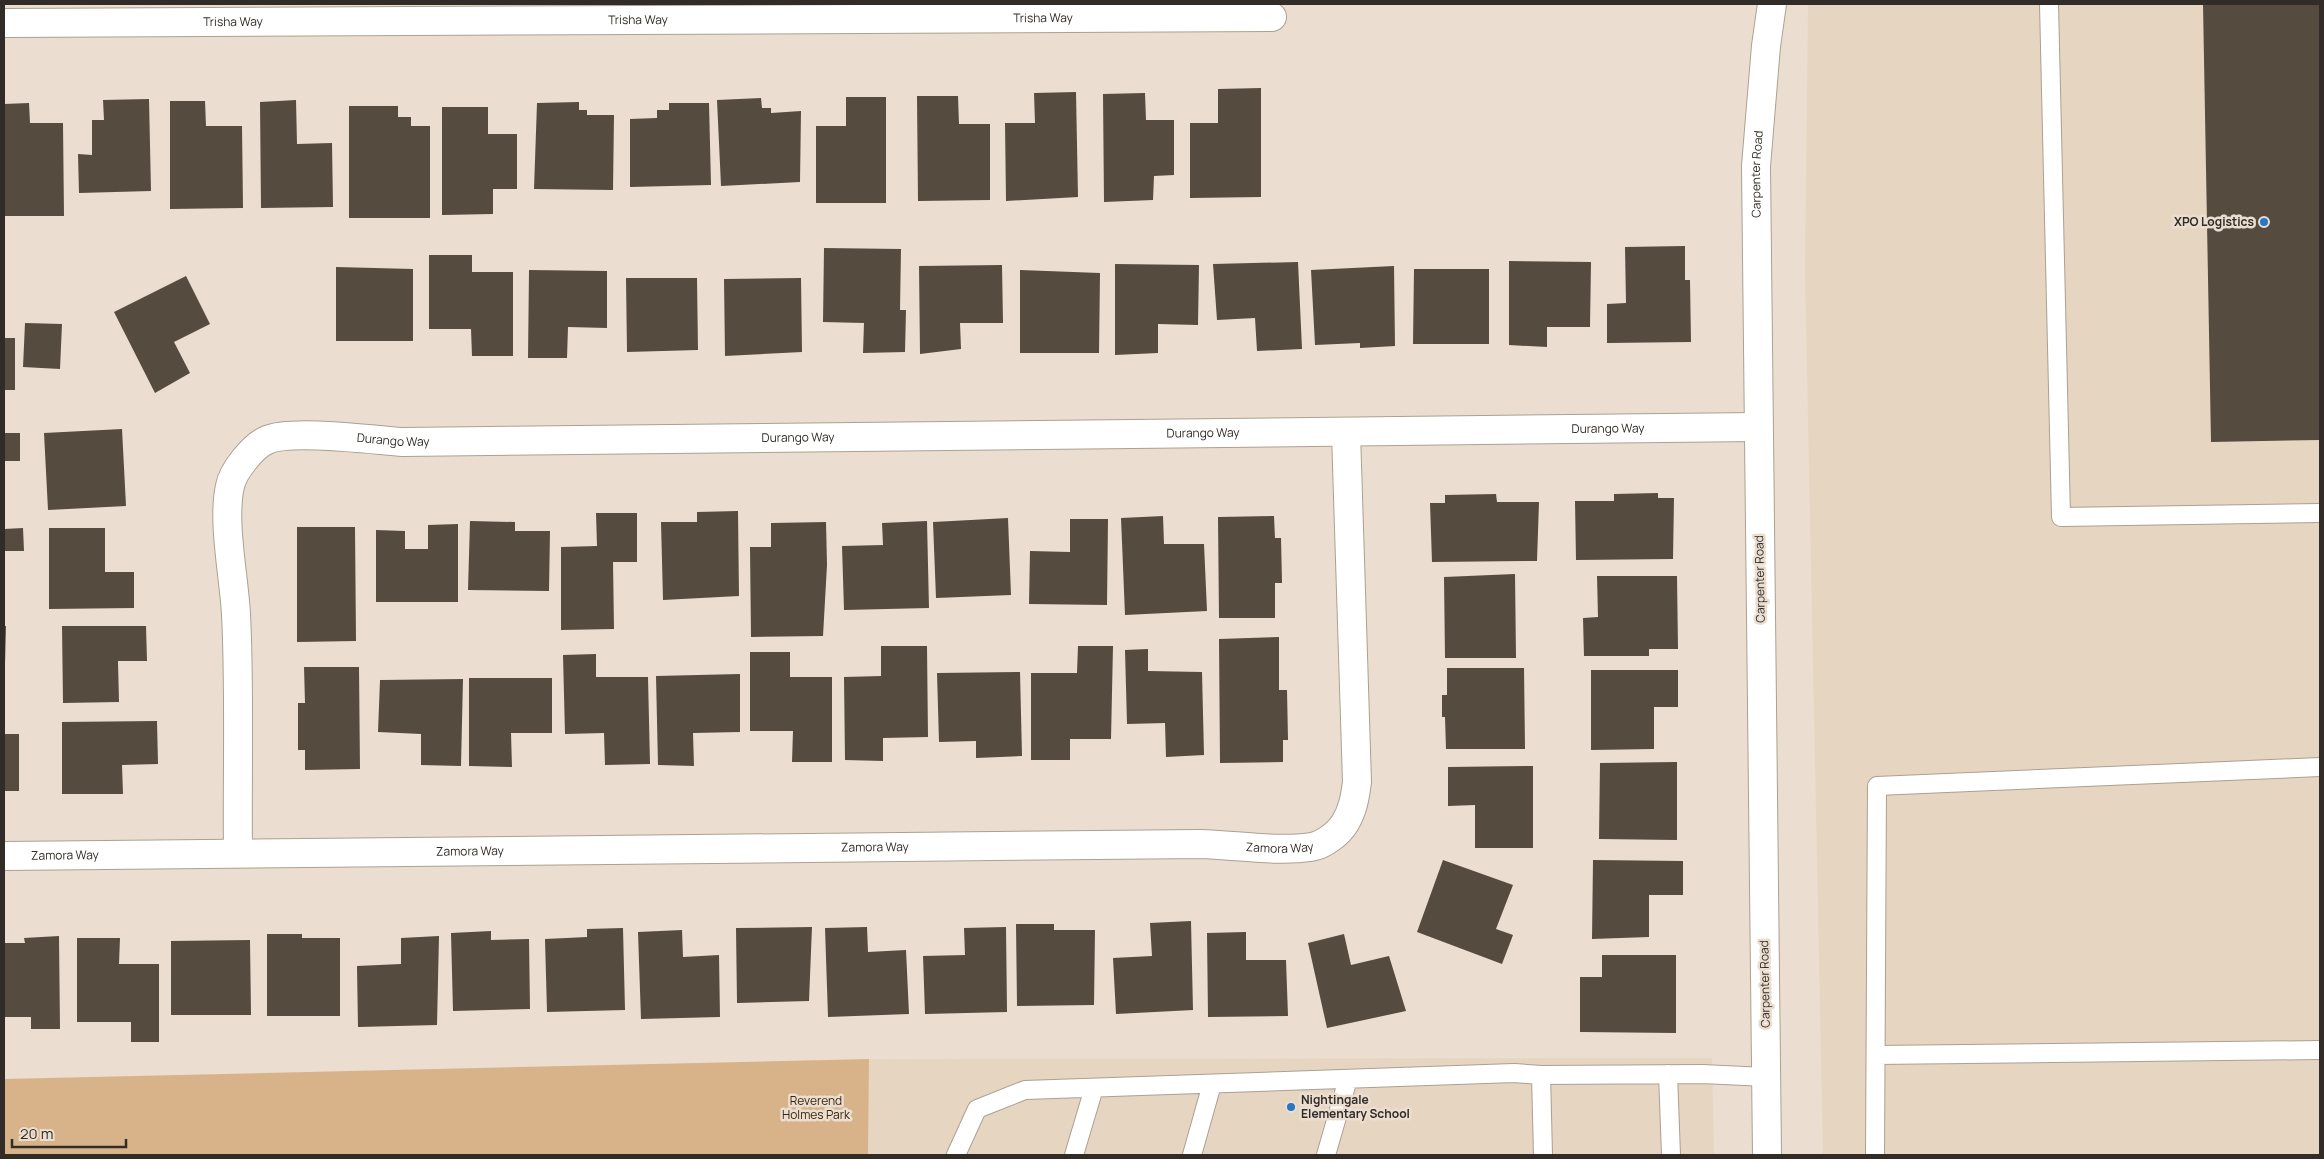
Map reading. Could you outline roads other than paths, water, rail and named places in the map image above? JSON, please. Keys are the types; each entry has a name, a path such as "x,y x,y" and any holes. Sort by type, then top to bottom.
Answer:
{"street":[{"name":"Carpenter Road","path":"1767,1155 1756,166 1766,46 1772,4"},
{"name":"Trisha Way","path":"4,23 92,14 1045,11 1272,17"},
{"name":"Durango Way","path":"238,853 236,615 228,517 230,485 247,456 266,440 280,436 403,442 1758,427"},
{"name":"Zamora Way","path":"4,856 1200,844 1287,848 1313,846 1329,839 1344,824 1353,807 1357,782 1346,433"}],"lane":[{"path":"2049,4 2061,517 2320,513"},
{"path":"1875,1155 1877,786 2320,766"},
{"path":"1876,1055 2320,1050"},
{"path":"956,1155 977,1109 1025,1090 1514,1073 1541,1076 1668,1074 1766,1077"},
{"path":"1668,1074 1671,1155"},
{"path":"1541,1076 1543,1155"},
{"path":"1326,1155 1348,1079"},
{"path":"1192,1155 1212,1084"},
{"path":"1074,1155 1094,1088"}],"place":[{"name":"XPO Logistics","path":"2264,222"},
{"name":"Nightingale Elementary School","path":"1291,1107"}],"park label":[{"name":"Reverend Holmes Park","path":"816,1108"}]}
